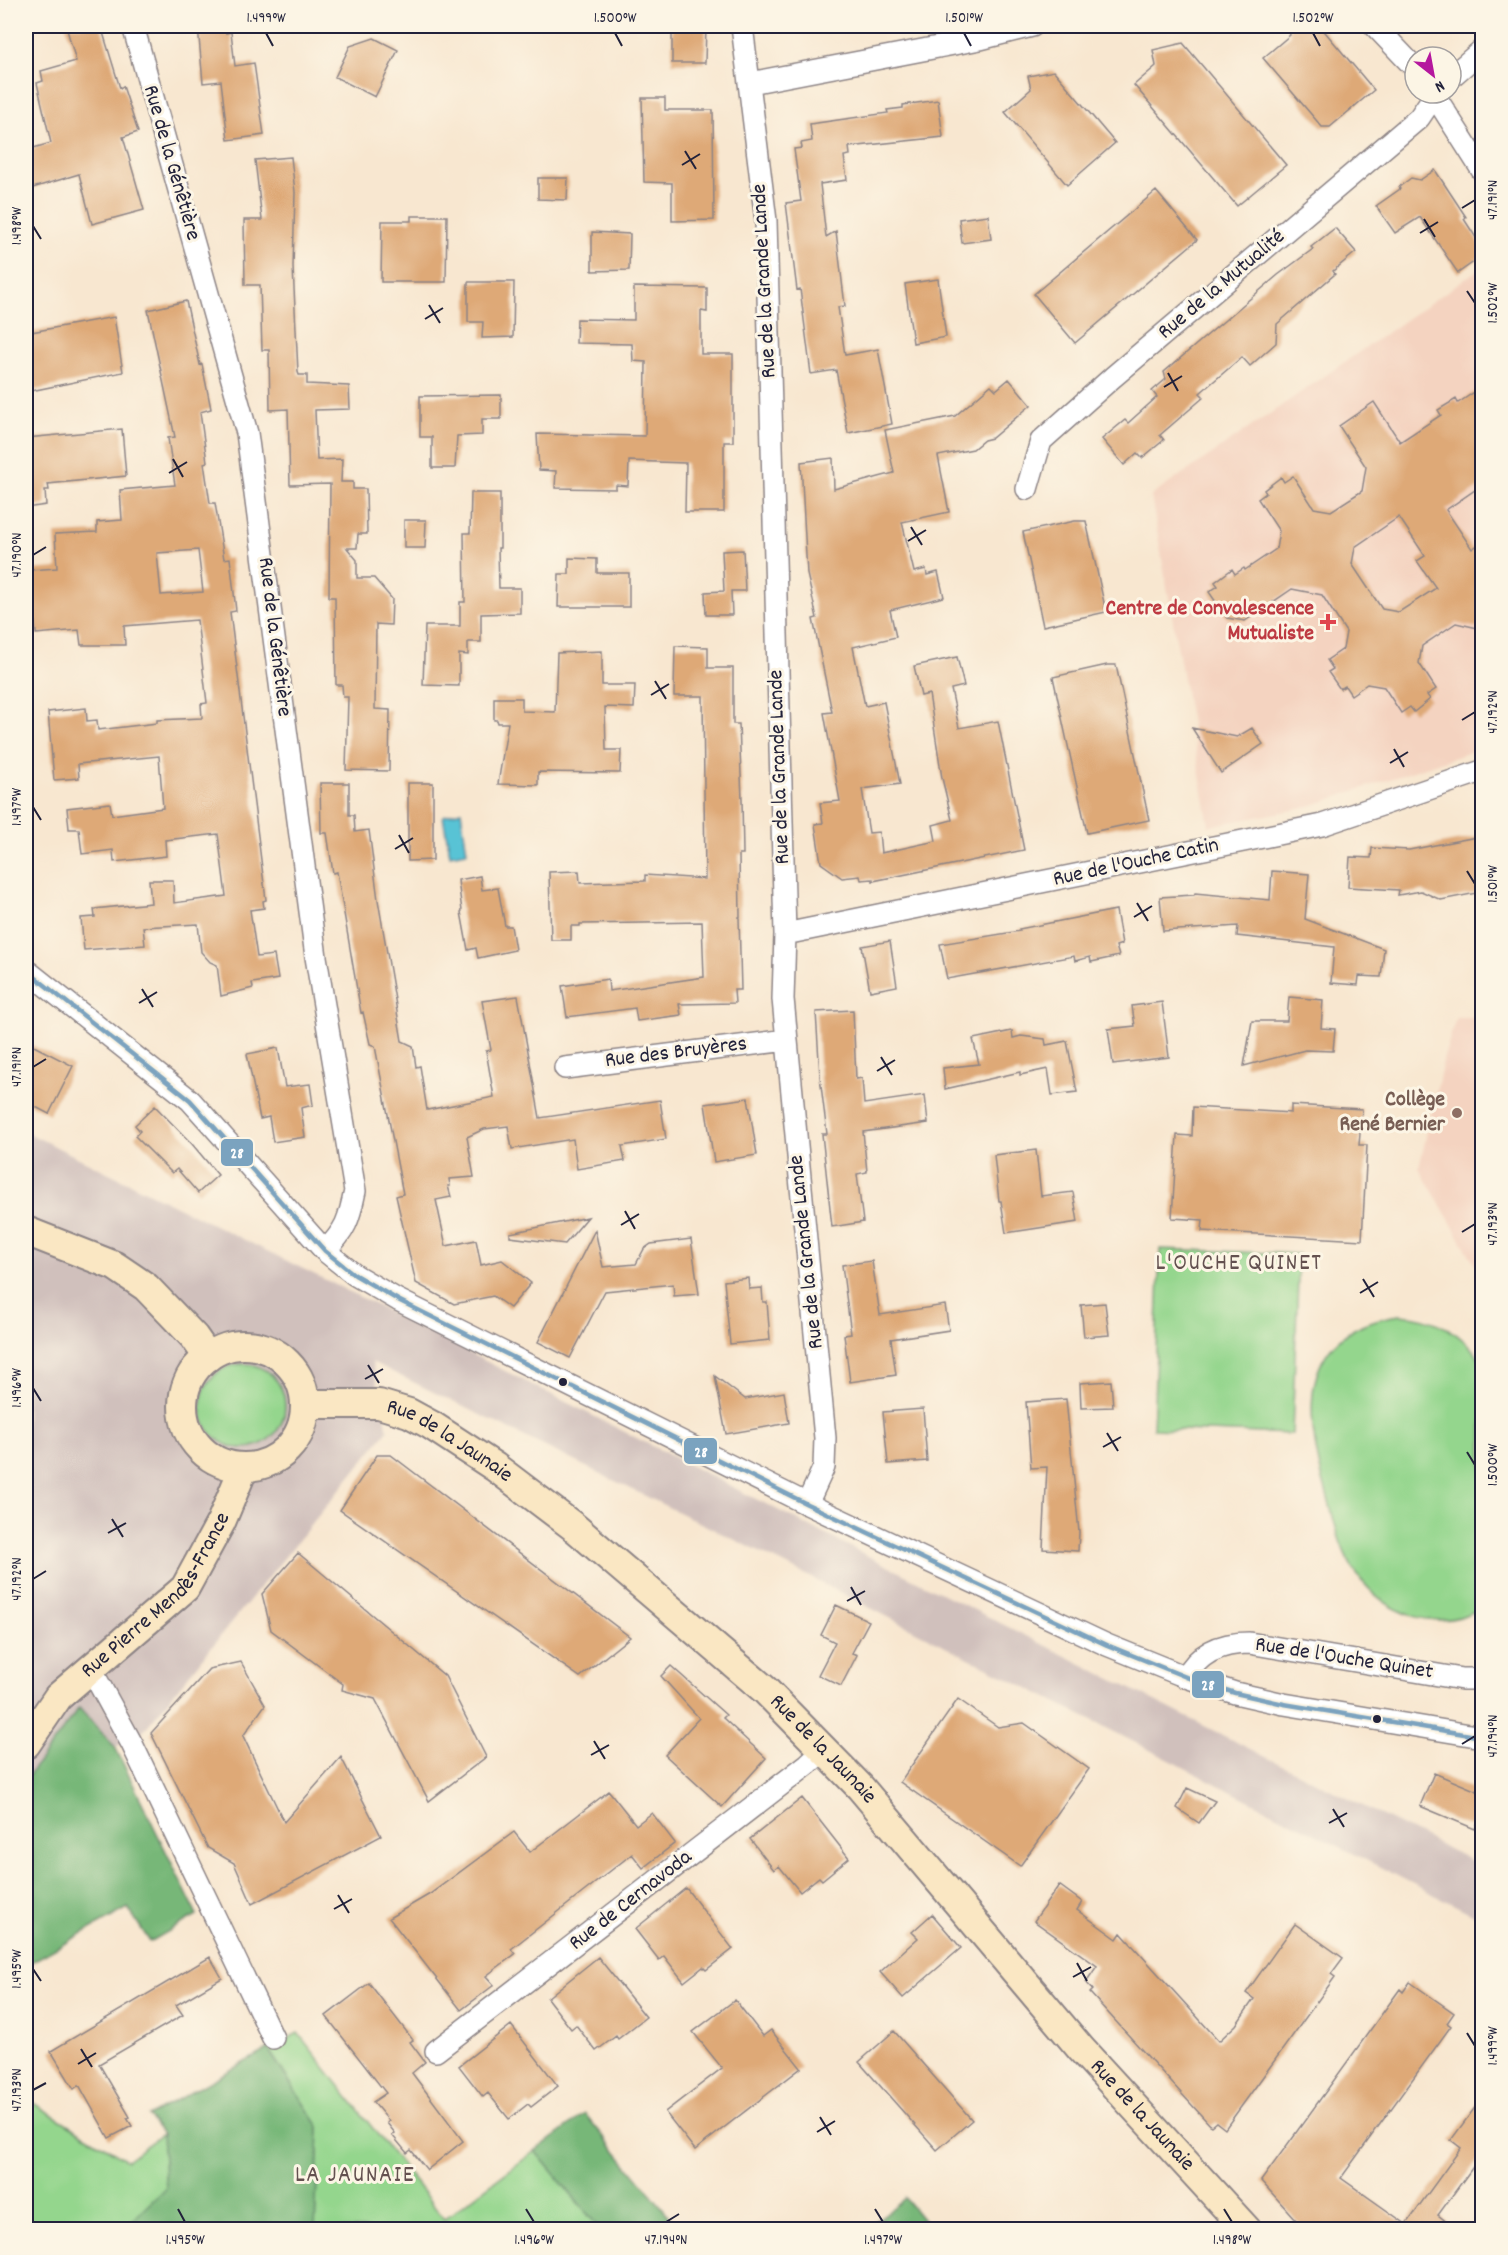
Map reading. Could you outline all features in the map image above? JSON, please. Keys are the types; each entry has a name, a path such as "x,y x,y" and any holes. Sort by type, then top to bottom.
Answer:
{"street":[{"name":"Rue de la Génêtière","path":"133,26 247,433 315,957 355,1191 350,1219 338,1238 325,1251"},
{"name":"Rue de la Grande Lande","path":"742,26 766,221 785,934 783,999 825,1438 824,1467 807,1504"},
{"path":"750,83 980,39 1032,26"},
{"path":"1375,26 1403,55"},
{"path":"1463,66 1482,50"},
{"name":"Rue de la Mutualité","path":"1027,489 1041,441 1113,377 1419,118 1428,105"},
{"path":"1442,105 1482,170"},
{"name":"Rue de l'Ouche Catin","path":"785,934 1322,825 1482,771"},
{"path":"26,970 190,1100 325,1251 355,1275 398,1300 807,1504 1107,1644 1186,1677 1234,1693 1275,1703 1482,1737"},
{"name":"Rue des Bruyères","path":"565,1068 787,1040"},
{"path":"26,1231 123,1271 146,1287 168,1309 194,1337 208,1357"},
{"path":"250,1345 265,1348 278,1355 298,1376 305,1404 304,1418 293,1443 271,1460 244,1467 226,1464 208,1455 195,1442 186,1425 184,1399 186,1387 199,1365 208,1357 236,1346 250,1345"},
{"name":"Rue de la Jaunaie","path":"305,1404 379,1404 409,1413 453,1438 574,1527 765,1690 867,1795 1082,2049 1247,2229"},
{"name":"Rue Pierre Mendès-France","path":"26,1744 36,1718 57,1697 185,1588 221,1521 244,1467"},
{"name":"Rue de l'Ouche Quinet","path":"1186,1677 1192,1665 1203,1655 1219,1647 1249,1643 1481,1682"},
{"path":"90,1669 132,1743 273,2038"},
{"name":"Rue de Cernavoda","path":"435,2051 824,1749"}],"shaded area":[{"name":"Centre de Convalescence Mutualiste","path":"1482,267 1482,748 1304,808 1209,826 1151,496"},
{"name":"Collège René Bernier","path":"1456,1018 1482,1018 1482,1276 1419,1168 1444,1057"},
{"path":"26,1132 354,1294 1482,1866 1482,1919 784,1564 372,1362 388,1430 140,1735 115,1747 79,1708 26,1779"}],"green space":[{"path":"1160,1249 1299,1254 1292,1434 1153,1429"},
{"path":"1400,1315 1425,1319 1447,1328 1466,1343 1482,1362 1482,1607 1465,1615 1447,1619 1413,1616 1397,1609 1382,1600 1356,1573 1345,1554 1338,1533 1318,1461 1313,1432 1312,1404 1316,1379 1325,1356 1342,1337 1366,1323"},
{"path":"235,1364 251,1364 267,1371 278,1382 285,1398 282,1422 273,1436 251,1448 235,1448 219,1441 208,1430 201,1414 201,1398 208,1382 219,1371"},
{"path":"79,1708 115,1747 197,1915 150,1942 128,1908 26,1965 26,1779"},
{"path":"298,2033 444,2219 535,2151 600,2229 315,2229 319,2127 268,2049"},
{"path":"268,2049 319,2127 315,2229 123,2229 166,2188 162,2134 148,2116"},
{"path":"28,2100 127,2160 162,2134 166,2188 123,2229 26,2229 26,2101"},
{"path":"585,2114 680,2229 600,2229 535,2151"},
{"path":"905,2198 930,2229 866,2229"}],"water":[{"path":"461,811 467,852 450,855 443,816"}],"building":[{"path":"66,26 101,26 120,88 123,86 138,132 123,137 144,210 92,224 79,174 26,190 26,150 51,143 37,83 43,81 41,71 76,61"},
{"path":"198,26 226,26 226,33 231,32 235,66 254,63 264,135 228,140 221,81 203,83"},
{"path":"672,26 706,26 705,63 672,63"},
{"path":"1288,26 1320,26 1374,90 1330,127 1322,127 1263,58 1290,35"},
{"path":"374,38 398,50 375,97 335,77 350,46"},
{"path":"1183,43 1286,165 1237,206 1134,85 1156,66 1153,50"},
{"path":"1054,71 1115,143 1067,185 1005,112 1031,89 1028,76"},
{"path":"642,98 665,98 665,110 713,110 714,220 672,221 672,183 644,182"},
{"path":"938,100 943,137 849,147 850,155 844,156 847,180 820,184 826,237 836,231 845,306 838,307 845,355 878,349 892,424 848,433 836,370 811,374 786,203 801,201 794,149 802,148 801,143 812,141 810,124 888,113 887,110 903,108 903,105"},
{"path":"291,157 295,192 293,267 298,372 299,375 307,375 307,384 349,386 350,409 315,410 317,460 342,459 341,482 353,482 353,489 366,489 367,534 358,534 357,548 347,548 357,560 357,578 374,578 392,599 391,625 376,624 375,709 390,710 389,771 346,770 348,697 343,697 342,685 336,685 335,597 329,597 330,484 290,485 288,409 270,410 269,350 262,350 260,285 245,285 244,220 262,220 255,160"},
{"path":"1435,170 1466,217 1464,219 1482,247 1482,256 1458,273 1420,217 1395,233 1376,206 1411,178 1420,180"},
{"path":"538,178 568,178 567,200 538,199"},
{"path":"1156,191 1197,240 1075,343 1034,294"},
{"path":"988,215 991,239 962,243 959,219"},
{"path":"411,216 447,216 446,282 381,282 382,221 411,221"},
{"path":"1335,228 1356,252 1333,271 1335,274 1277,324 1276,343 1250,366 1242,357 1200,393 1204,397 1160,435 1164,440 1142,458 1137,453 1124,465 1102,439 1125,420 1128,423 1157,397 1152,391 1166,379 1164,372 1278,275 1313,249 1311,247"},
{"path":"592,232 630,234 629,270 592,271"},
{"path":"938,279 946,337 913,343 905,284"},
{"path":"468,282 514,282 513,337 482,338 483,322 468,322"},
{"path":"634,287 707,288 707,312 701,311 701,354 733,354 733,442 724,442 724,512 685,512 686,463 629,461 628,486 616,485 616,489 555,488 556,471 539,470 537,434 645,436 646,362 633,361 632,344 576,343 577,319 634,320"},
{"path":"186,301 211,409 200,412 207,462 204,463 210,503 215,503 224,559 230,558 236,611 230,612 266,900 263,901 264,908 250,910 257,957 274,955 278,979 252,983 253,988 221,996 217,965 210,962 201,952 198,924 143,927 145,945 84,950 81,918 95,917 94,909 151,903 149,880 173,880 174,903 226,896 218,834 165,840 166,856 114,862 113,850 82,854 79,829 69,829 67,808 110,803 112,815 163,808 159,756 78,764 79,778 54,780 48,712 86,708 87,721 97,720 98,730 157,723 157,720 202,718 201,704 207,703 197,620 124,626 125,645 81,645 79,630 36,634 30,570 57,568 55,534 97,532 97,522 122,520 120,490 175,485 168,438 175,437 148,310","holes":["198,550 203,592 161,595 157,553"]},
{"path":"114,317 123,372 26,392 26,333"},
{"path":"1009,379 1031,405 992,438 984,440 973,449 938,456 949,512 902,522 914,572 926,569 927,575 938,572 944,597 890,610 896,637 853,647 865,706 884,702 900,784 862,789 869,833 879,832 881,853 936,841 933,825 952,820 942,778 929,694 921,696 914,666 957,657 964,686 951,689 959,728 998,721 1024,850 873,881 873,879 861,880 860,876 842,878 821,863 815,824 823,823 820,803 840,801 824,713 832,712 813,619 817,618 807,574 801,462 833,458 834,489 894,473 885,430 955,416 991,385 996,390"},
{"path":"1482,387 1482,485 1446,510 1472,549 1482,542 1482,629 1456,623 1422,646 1419,663 1436,689 1427,695 1430,699 1414,712 1410,707 1401,713 1384,687 1367,684 1351,695 1345,686 1340,689 1328,672 1333,669 1327,660 1343,649 1346,632 1322,595 1292,589 1245,621 1227,618 1209,592 1218,586 1215,582 1232,569 1235,574 1244,568 1245,570 1276,549 1279,531 1258,499 1266,493 1264,490 1281,477 1284,482 1293,476 1314,508 1331,511 1362,491 1366,467 1339,426 1374,402 1400,442 1441,415 1438,410 1456,399 1458,403","holes":["1399,517 1425,556 1417,561 1436,588 1399,612 1382,609 1352,564 1355,547"]},
{"path":"501,395 501,419 482,419 482,435 457,436 455,468 432,468 432,437 420,437 420,396"},
{"path":"122,429 126,476 48,484 49,490 45,490 46,505 26,508 26,438"},
{"path":"471,493 500,493 499,588 520,588 520,613 481,614 481,642 468,642 468,655 459,654 459,686 423,685 425,626 460,626 460,602 465,602 464,533 470,533"},
{"path":"404,520 426,520 425,548 404,548"},
{"path":"1075,521 1086,521 1106,612 1043,626 1023,532"},
{"path":"743,550 745,591 731,591 732,615 706,615 705,592 724,591 722,551"},
{"path":"569,558 597,559 597,573 629,573 629,607 558,607 559,574 569,574"},
{"path":"675,646 708,647 708,668 733,668 733,724 739,724 742,800 743,854 739,854 741,990 734,990 735,1003 679,1004 681,1015 637,1021 635,1008 567,1017 562,986 608,979 609,991 704,977 702,922 580,924 580,926 571,926 571,940 551,940 549,872 579,871 580,883 645,881 645,875 705,879 703,696 674,696"},
{"path":"602,651 602,685 635,685 634,708 605,707 606,750 621,750 620,773 538,772 538,785 498,784 508,723 498,723 494,720 494,698 522,698 522,711 555,712 557,653"},
{"path":"1116,665 1149,820 1087,833 1053,677"},
{"path":"1192,728 1237,737 1252,728 1263,744 1221,773"},
{"path":"320,783 349,783 349,815 354,815 355,832 369,830 378,900 402,1041 413,1046 416,1067 420,1066 427,1110 494,1097 486,1051 491,1050 482,1001 518,996 540,1118 660,1100 666,1139 622,1146 625,1161 577,1169 573,1139 512,1149 508,1126 484,1129 467,1137 474,1177 449,1179 451,1197 436,1200 446,1246 476,1240 481,1265 502,1260 531,1283 510,1308 493,1296 454,1304 416,1283 396,1196 403,1194 375,1046 370,1044 363,1012 361,1013 337,872 333,873 327,833 321,833"},
{"path":"408,783 433,783 433,860 408,861"},
{"path":"1482,836 1482,892 1441,900 1421,891 1398,895 1399,890 1348,887 1350,857 1371,858 1372,848 1409,850"},
{"path":"1272,871 1309,874 1305,919 1384,949 1381,977 1359,976 1358,985 1331,983 1334,947 1237,936 1238,926 1163,931 1160,897 1194,895 1195,893 1270,900"},
{"path":"480,876 482,890 498,888 505,926 511,926 515,950 478,958 476,948 468,950 458,880"},
{"path":"1116,910 1122,944 1116,946 1119,956 1091,962 1090,957 1075,961 1074,956 947,979 940,944 1020,931 1019,929"},
{"path":"890,941 897,986 870,991 862,946"},
{"path":"1289,997 1323,1000 1321,1028 1335,1029 1333,1051 1305,1050 1244,1066 1252,1021 1287,1021"},
{"path":"1162,1002 1169,1057 1113,1064 1108,1029 1135,1026 1132,1006"},
{"path":"853,1010 856,1079 862,1078 864,1104 925,1095 928,1123 863,1132 867,1172 857,1174 863,1222 832,1227 822,1134 827,1134 820,1077 816,1012"},
{"path":"1012,1031 1013,1038 1021,1036 1045,1039 1046,1045 1067,1041 1077,1092 1052,1095 1048,1069 1020,1075 1020,1072 945,1089 943,1068 979,1064 973,1039"},
{"path":"26,1042 73,1066 49,1114 26,1102"},
{"path":"278,1048 285,1087 310,1084 313,1105 301,1108 305,1137 273,1142 269,1117 260,1119 247,1054"},
{"path":"748,1098 757,1155 714,1162 705,1104"},
{"path":"1291,1105 1362,1109 1359,1145 1367,1145 1362,1240 1202,1231 1203,1220 1172,1218 1177,1135 1192,1136 1193,1107 1291,1113"},
{"path":"155,1106 218,1175 198,1193 177,1169 172,1173 135,1136 140,1131 135,1125"},
{"path":"1036,1150 1041,1196 1073,1192 1078,1222 1006,1233 1001,1201 999,1201 994,1155"},
{"path":"588,1217 565,1244 510,1237 510,1233"},
{"path":"595,1230 603,1267 636,1264 644,1249 651,1244 691,1239 699,1294 674,1296 673,1284 605,1291 570,1358 538,1342"},
{"path":"872,1261 880,1315 945,1305 949,1330 891,1339 896,1375 850,1382 844,1335 851,1334 842,1265"},
{"path":"748,1278 749,1289 762,1288 763,1302 767,1302 770,1340 730,1344 724,1281"},
{"path":"1105,1303 1109,1335 1084,1337 1081,1305"},
{"path":"715,1376 745,1399 784,1392 789,1423 726,1434"},
{"path":"1111,1381 1113,1407 1081,1408 1080,1383"},
{"path":"1066,1399 1079,1532 1078,1551 1043,1549 1047,1467 1031,1468 1026,1402"},
{"path":"923,1409 927,1461 888,1464 883,1412"},
{"path":"377,1455 391,1455 630,1637 580,1677 340,1510"},
{"path":"298,1553 445,1676 486,1757 429,1801 375,1699 342,1690 343,1684 271,1630 262,1594"},
{"path":"836,1605 869,1621 852,1653 857,1655 841,1686 818,1675 835,1642 821,1635"},
{"path":"241,1662 265,1705 243,1736 284,1822 341,1757 381,1836 252,1904 234,1863 208,1848 151,1733 209,1669"},
{"path":"671,1666 726,1715 723,1718 766,1758 722,1807 665,1755 699,1718 661,1676"},
{"path":"958,1699 998,1727 1024,1723 1089,1769 1020,1866 900,1782"},
{"path":"1434,1773 1482,1793 1482,1812 1475,1829 1420,1806"},
{"path":"1187,1788 1215,1801 1199,1823 1177,1808"},
{"path":"609,1791 636,1825 652,1813 675,1843 643,1868 632,1854 511,1949 515,1954 486,1976 494,1985 461,2010 389,1918 430,1894 514,1832 530,1852"},
{"path":"802,1798 849,1858 822,1880 819,1877 800,1892 779,1866 774,1870 750,1839"},
{"path":"1059,1885 1082,1902 1077,1910 1117,1939 1121,1933 1219,2041 1236,2025 1254,1999 1246,1993 1295,1924 1343,1958 1331,1974 1335,1977 1225,2129 1216,2122 1211,2126 1090,1993 1093,1990 1086,1982 1097,1966 1034,1921"},
{"path":"686,1888 733,1949 706,1970 703,1967 684,1982 664,1956 659,1960 635,1929"},
{"path":"932,1914 961,1948 903,1998 880,1972 918,1938 912,1932"},
{"path":"210,1957 222,1978 176,2005 183,2015 99,2064 130,2117 127,2118 132,2126 109,2138 79,2085 74,2089 51,2051"},
{"path":"598,1957 646,2017 618,2039 616,2036 596,2051 576,2025 571,2029 547,1998"},
{"path":"1410,1982 1454,2013 1447,2023 1451,2026 1341,2178 1406,2224 1461,2148 1451,2140 1482,2098 1482,2164 1478,2160 1438,2215 1456,2229 1304,2229 1261,2181 1400,1989 1403,1992"},
{"path":"369,1983 413,2040 410,2042 425,2062 412,2073 463,2141 427,2170 411,2150 407,2153 392,2135 395,2133 387,2123 389,2121 373,2102 386,2093 326,2016"},
{"path":"735,2000 763,2036 771,2030 801,2068 695,2150 665,2112 722,2068 693,2032"},
{"path":"511,2025 558,2086 531,2107 528,2104 509,2119 488,2093 483,2097 459,2066"},
{"path":"894,2031 972,2120 937,2150 859,2062"}],"transit line":[{"name":"28","path":"26,970 190,1100 325,1251 355,1275 398,1300 807,1504 1107,1645 1186,1677 1235,1693 1284,1704 1482,1737"}],"place":[{"name":"Centre de Convalescence Mutualiste","path":"1328,622"},
{"name":"Collège René Bernier","path":"1457,1113"}],"district":[{"name":"L'OUCHE QUINET","path":"1239,1264"},
{"name":"LA JAUNAIE","path":"355,2176"}]}
